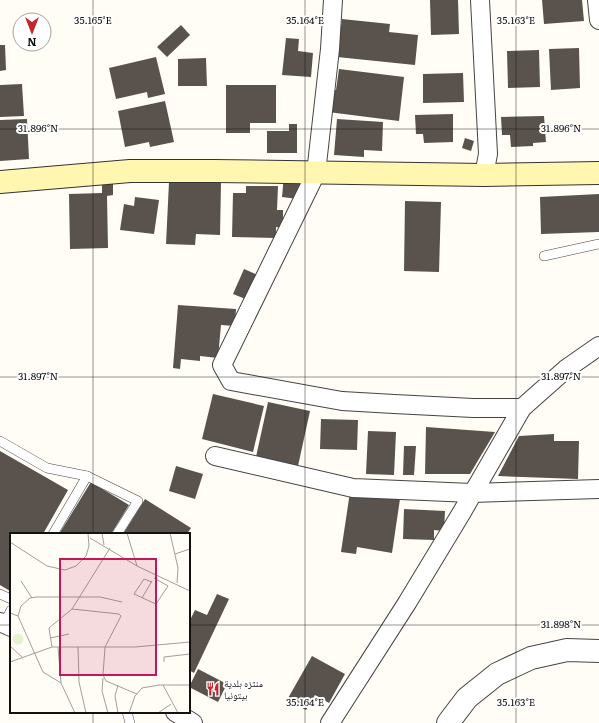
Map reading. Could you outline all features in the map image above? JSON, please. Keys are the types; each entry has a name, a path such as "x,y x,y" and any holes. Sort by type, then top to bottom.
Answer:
{"main road":[{"path":"0,182 130,171 484,175 599,173"}],"street":[{"path":"333,0 330,49 316,173 222,365 231,381 342,400 473,408 522,408"},
{"path":"480,0 488,154 484,175"},
{"path":"597,0 599,20"},
{"path":"330,723 407,603 522,408 566,368 599,346"},
{"path":"215,456 353,488 472,493 599,489"},
{"path":"448,723 468,698 497,674 531,658 567,650 599,651"},
{"path":"177,713 193,723"}],"lane":[{"path":"544,256 599,244"},
{"path":"0,441 47,468 87,476 138,501 118,533"},
{"path":"54,533 87,476"},
{"path":"0,594 10,599"},
{"path":"127,713 130,723"}],"building":[{"path":"430,0 458,0 459,34 431,35"},
{"path":"542,0 582,0 584,21 544,24"},
{"path":"342,19 390,24 389,32 418,35 415,65 337,57"},
{"path":"181,25 190,35 167,57 157,47"},
{"path":"286,38 299,39 298,51 313,53 311,77 282,75"},
{"path":"0,45 5,45 6,70 0,71"},
{"path":"579,48 580,88 551,90 549,49"},
{"path":"539,50 540,87 508,88 507,51"},
{"path":"156,57 165,94 148,98 147,92 116,99 109,68"},
{"path":"206,58 207,86 178,86 178,59"},
{"path":"339,69 404,77 399,121 328,112 331,90 336,90"},
{"path":"463,73 464,102 423,103 423,74"},
{"path":"22,84 24,116 0,117 0,85"},
{"path":"226,85 276,85 276,123 250,123 250,133 226,133"},
{"path":"165,101 174,142 150,147 149,142 125,147 118,111"},
{"path":"453,114 453,142 424,143 423,134 416,134 415,115"},
{"path":"544,116 546,142 533,143 533,146 511,147 510,135 502,135 501,117"},
{"path":"27,119 29,159 0,161 0,120"},
{"path":"337,119 383,122 382,151 364,150 364,157 334,155"},
{"path":"289,124 297,124 297,153 267,153 267,131 289,131"},
{"path":"465,138 474,141 471,151 462,148"},
{"path":"284,175 301,178 298,199 282,197"},
{"path":"169,182 221,183 220,235 196,234 195,245 166,244"},
{"path":"102,183 113,183 113,195 107,196 108,248 70,249 69,194 102,193"},
{"path":"246,186 278,186 277,210 283,210 283,228 276,227 276,238 232,237 233,193 246,193"},
{"path":"599,194 599,232 541,234 540,197"},
{"path":"135,197 159,200 154,234 120,230 124,204 134,206"},
{"path":"405,201 441,202 439,272 404,271"},
{"path":"244,269 258,275 248,300 233,294"},
{"path":"178,305 236,309 235,326 221,325 218,358 200,356 200,361 181,359 180,369 173,368"},
{"path":"213,394 264,406 253,452 202,439"},
{"path":"268,402 310,411 298,466 256,457"},
{"path":"321,419 358,420 357,450 320,449"},
{"path":"426,427 495,432 470,474 425,474"},
{"path":"368,431 396,432 394,475 366,474"},
{"path":"554,434 554,441 579,441 578,479 498,476 519,436"},
{"path":"404,446 416,446 414,475 403,475"},
{"path":"0,451 68,490 44,533 10,533 10,591 0,585"},
{"path":"176,466 203,474 195,499 169,491"},
{"path":"91,482 129,505 112,533 60,533"},
{"path":"350,492 400,499 392,553 357,547 356,554 341,552"},
{"path":"145,499 191,528 188,533 124,533"},
{"path":"404,509 445,511 444,531 434,530 434,540 403,539"},
{"path":"217,594 229,599 194,673 190,671 190,620 195,610 207,615"},
{"path":"312,656 345,674 329,703 315,695 306,710 287,700"},
{"path":"198,669 227,684 218,702 190,688"}],"place":[{"name":"منتزه بلدية بيتونيا","path":"213,689"}]}
